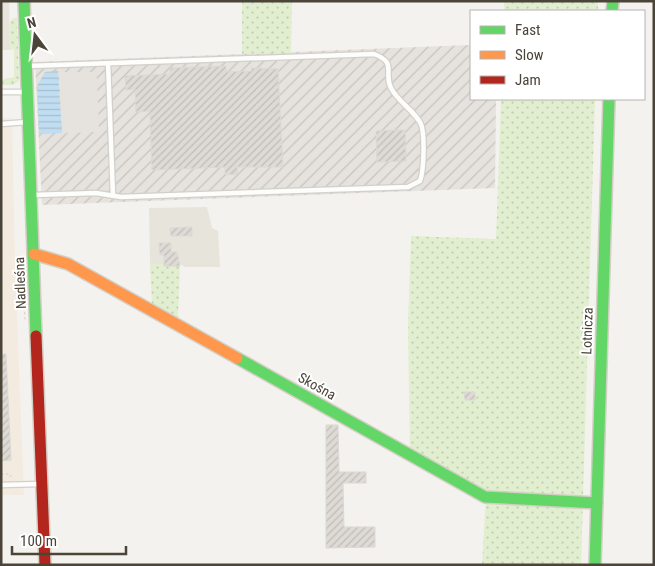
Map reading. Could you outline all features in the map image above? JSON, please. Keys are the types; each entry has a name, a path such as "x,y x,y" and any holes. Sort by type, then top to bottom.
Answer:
{"street":[{"name":"Nadleśna","path":"24,1 45,565"},
{"name":"Lotnicza","path":"595,565 609,100"},
{"name":"Skośna","path":"34,254 68,264 485,497 597,503"}],"lane":[{"path":"27,66 374,54 387,61 390,69 391,88 421,125 424,169 420,181 408,188 137,197 96,193 32,195"},
{"path":"108,64 113,196"},
{"path":"1,92 28,92"},
{"path":"1,124 29,122"},
{"path":"2,484 42,484"}],"path":[{"path":"1,474 10,474 11,479 18,479"}],"shaded area":[{"path":"1,1 9,1 10,50 1,50"},
{"path":"470,45 470,100 496,100 495,188 42,205 35,62"},
{"path":"59,72 91,72 91,77 97,78 99,132 62,133"},
{"path":"1,118 12,118 15,265 24,495 1,495"},
{"path":"207,207 212,228 218,231 220,267 150,264 149,208"}],"green space":[{"path":"242,1 292,1 291,53 242,54"},
{"path":"504,1 598,1 598,10 504,10"},
{"path":"17,18 19,81 13,85 1,85 1,80 14,77 14,49 10,50 10,21"},
{"path":"501,100 595,100 581,565 482,565 486,495 410,451 408,327 411,236 496,239"},
{"path":"150,264 180,264 178,320 152,307"}],"water":[{"path":"58,71 62,133 39,134 37,86 45,72"}],"building":[{"path":"226,66 226,72 252,71 251,68 278,69 283,167 237,167 238,174 225,175 225,167 152,170 150,111 136,112 135,89 126,90 125,76 170,74 170,68"},
{"path":"405,130 406,161 377,162 376,131"},
{"path":"192,227 192,236 171,236 170,228"},
{"path":"159,243 171,243 171,252 177,252 180,266 164,266 164,255 160,255"},
{"path":"1,354 6,354 11,460 1,461"},
{"path":"464,392 475,392 475,400 465,400"},
{"path":"326,425 338,425 339,472 366,472 366,483 343,483 344,527 375,527 375,547 326,548"}],"traffic: fast":[{"path":"24,1 36,336"},
{"path":"612,10 613,1"},
{"path":"595,565 609,100"},
{"path":"237,358 485,497 597,503"}],"traffic: slow":[{"path":"34,254 68,264 237,358"}],"traffic: jam":[{"path":"36,336 45,565"}]}
